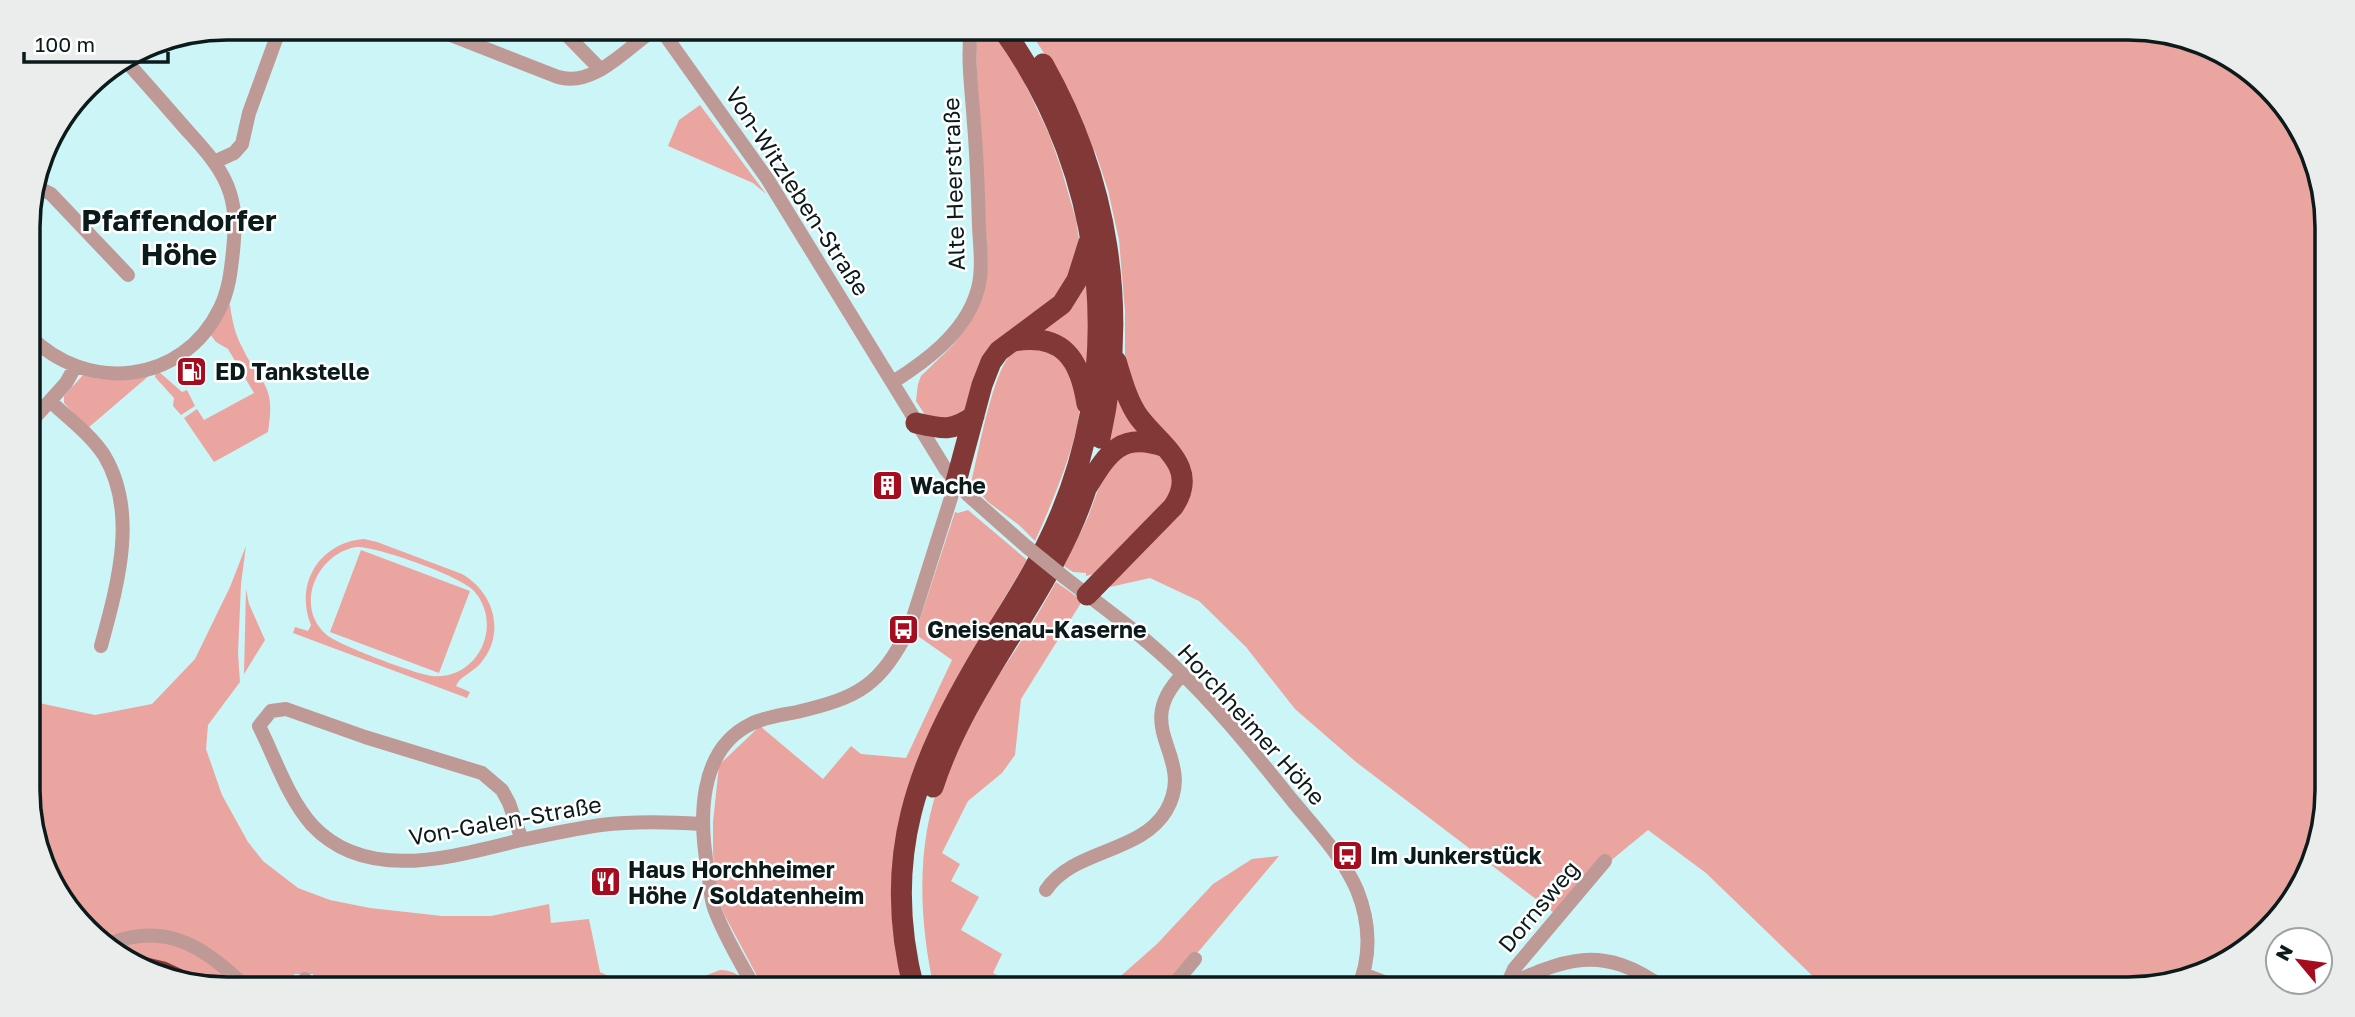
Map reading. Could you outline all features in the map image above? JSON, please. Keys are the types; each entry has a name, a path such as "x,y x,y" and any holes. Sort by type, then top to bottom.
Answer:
{"highway":[{"path":"912,977 903,930 902,878 906,833 919,782 932,747 952,708 1052,534 1074,481 1089,422 1096,375 1099,325 1097,275 1091,233 1079,184 1058,126 1035,79 1010,41"},
{"path":"926,977 920,948 916,888 920,841 930,797 951,740 1056,559 1075,519 1087,487 1104,422 1113,353 1110,262 1094,183 1062,99 1027,41"},
{"path":"956,482 991,362 999,351 1055,311 1067,296 1081,270 1091,233"},
{"path":"1014,341 1042,340 1069,354 1083,383 1089,422"},
{"path":"1087,595 1176,502 1181,491 1181,472 1174,457 1133,409 1113,353"},
{"path":"916,424 948,429 962,425 974,416"},
{"path":"1087,487 1107,457 1118,447 1140,441 1165,447"}],"street":[{"path":"214,162 234,153 242,144 249,113 275,41"},
{"path":"466,41 564,79 584,78 640,41"},
{"path":"573,41 600,69"},
{"name":"Von-Witzleben-Straße","path":"661,41 768,180 893,382"},
{"name":"Alte Heerstraße","path":"893,382 916,368 949,338 967,313 979,286 981,264 971,41"},
{"path":"41,345 52,355 75,366 104,374 150,369 185,351 209,327 227,292 235,219 228,187 214,162 131,67"},
{"path":"44,191 51,194 128,275"},
{"path":"41,411 66,383 75,366"},
{"path":"748,977 713,906 702,824 707,785 722,750 741,730 758,721 817,707 855,694 873,682 901,646 919,604 956,482 916,424 893,382"},
{"path":"50,401 99,449 110,467 117,489 121,522 121,563 101,646"},
{"name":"Horchheimer Höhe","path":"956,482 1027,547 1163,656 1236,732 1306,817 1350,876 1361,903 1367,932 1367,957 1363,974"},
{"path":"1045,890 1065,871 1150,828 1165,812 1173,794 1175,772 1161,727 1161,709 1168,691 1182,674"},
{"name":"Von-Galen-Straße","path":"522,840 502,790 482,773 286,709 271,711 259,726 288,786 310,823 323,835 355,853 390,861 437,860 601,825 666,822 702,824"},
{"name":"Dornsweg","path":"1511,976 1514,969 1605,861"},
{"path":"119,941 144,935 181,940 207,953 234,977"},
{"path":"1180,977 1195,959"},
{"path":"1530,976 1556,964 1575,960 1599,960 1624,965 1647,976"},
{"path":"1363,974 1369,976"}],"shaded area":[{"path":"2127,40 2188,50 2221,65 2260,95 2290,134 2308,179 2313,203 2315,789 2305,850 2290,883 2260,922 2221,952 2188,967 2140,976 1813,976 1706,873 1648,830 1614,858 1557,915 1356,762 1295,709 1246,647 1199,601 1150,578 1110,587 1112,581 1183,500 1125,368 1125,311 1119,240 1108,190 1096,154 1054,69 1036,41"},
{"path":"977,41 1003,41 1007,46 1049,134 1076,220 1079,239 1072,281 1030,323 965,411 959,418 927,418 916,401 921,376 953,345 969,324 988,266"},
{"path":"700,105 766,194 753,183 668,146 679,120"},
{"path":"1090,275 1091,369 1031,332"},
{"path":"227,304 230,305 240,342 265,385 270,415 268,432 214,462 184,418 197,409 204,420 254,393 228,349 216,342 210,334"},
{"path":"1025,347 1057,352 1079,396 1077,428 1071,448 1057,490 1035,541 988,502 971,483 995,385 1007,359 1015,351"},
{"path":"158,371 182,392 187,390 195,406 181,415 173,406 174,398 155,377"},
{"path":"151,374 88,428 64,403 64,396 83,375 117,379"},
{"path":"1119,390 1144,431 1108,447"},
{"path":"1130,447 1169,459 1175,491 1093,574 1086,576 1086,573 1073,572 1064,566 1088,517 1105,471"},
{"path":"968,510 1027,560 976,646 918,760 907,977 757,977 724,914 717,894 713,822 719,765 760,726 823,779 851,746 861,754 906,758 952,660 915,634 955,512"},
{"path":"364,539 377,542 462,574 482,592 493,615 493,640 480,664 456,686 470,692 467,698 293,633 295,627 308,631 311,625 306,595 315,568 323,557 348,542","holes":["356,547 436,570 474,591 483,605 487,619 482,648 473,660 448,675 432,676 379,659 328,636 312,611 314,584 320,571 330,560"]},
{"path":"246,546 241,584 238,653 240,682 208,725 206,749 222,795 248,842 263,861 298,888 330,900 370,908 442,916 491,916 549,904 551,923 589,919 600,972 610,977 203,975 167,967 134,952 95,922 65,883 47,838 40,789 40,703 95,715 152,704 195,659 230,587"},
{"path":"361,550 470,591 439,673 330,632"},
{"path":"1056,582 1076,596 1081,603 1021,699 1015,755 1002,773 968,801 942,853 960,864 951,881 979,897 961,930 1002,954 993,973 999,977 932,977 925,935 922,881 928,826 934,800 943,774 968,724"},
{"path":"246,589 249,604 265,640 244,674"},
{"path":"1279,856 1178,977 1120,977 1157,944 1213,884 1252,859"},
{"path":"720,970 730,971 740,977 703,977"}],"place":[{"name":"ED Tankstelle","path":"192,371"},
{"name":"Wache","path":"887,485"},
{"name":"Gneisenau-Kaserne","path":"904,629"},
{"name":"Im Junkerstück","path":"1347,855"},
{"name":"Haus Horchheimer Höhe / Soldatenheim","path":"605,882"}],"district":[{"name":"Pfaffendorfer Höhe","path":"179,237"}]}
